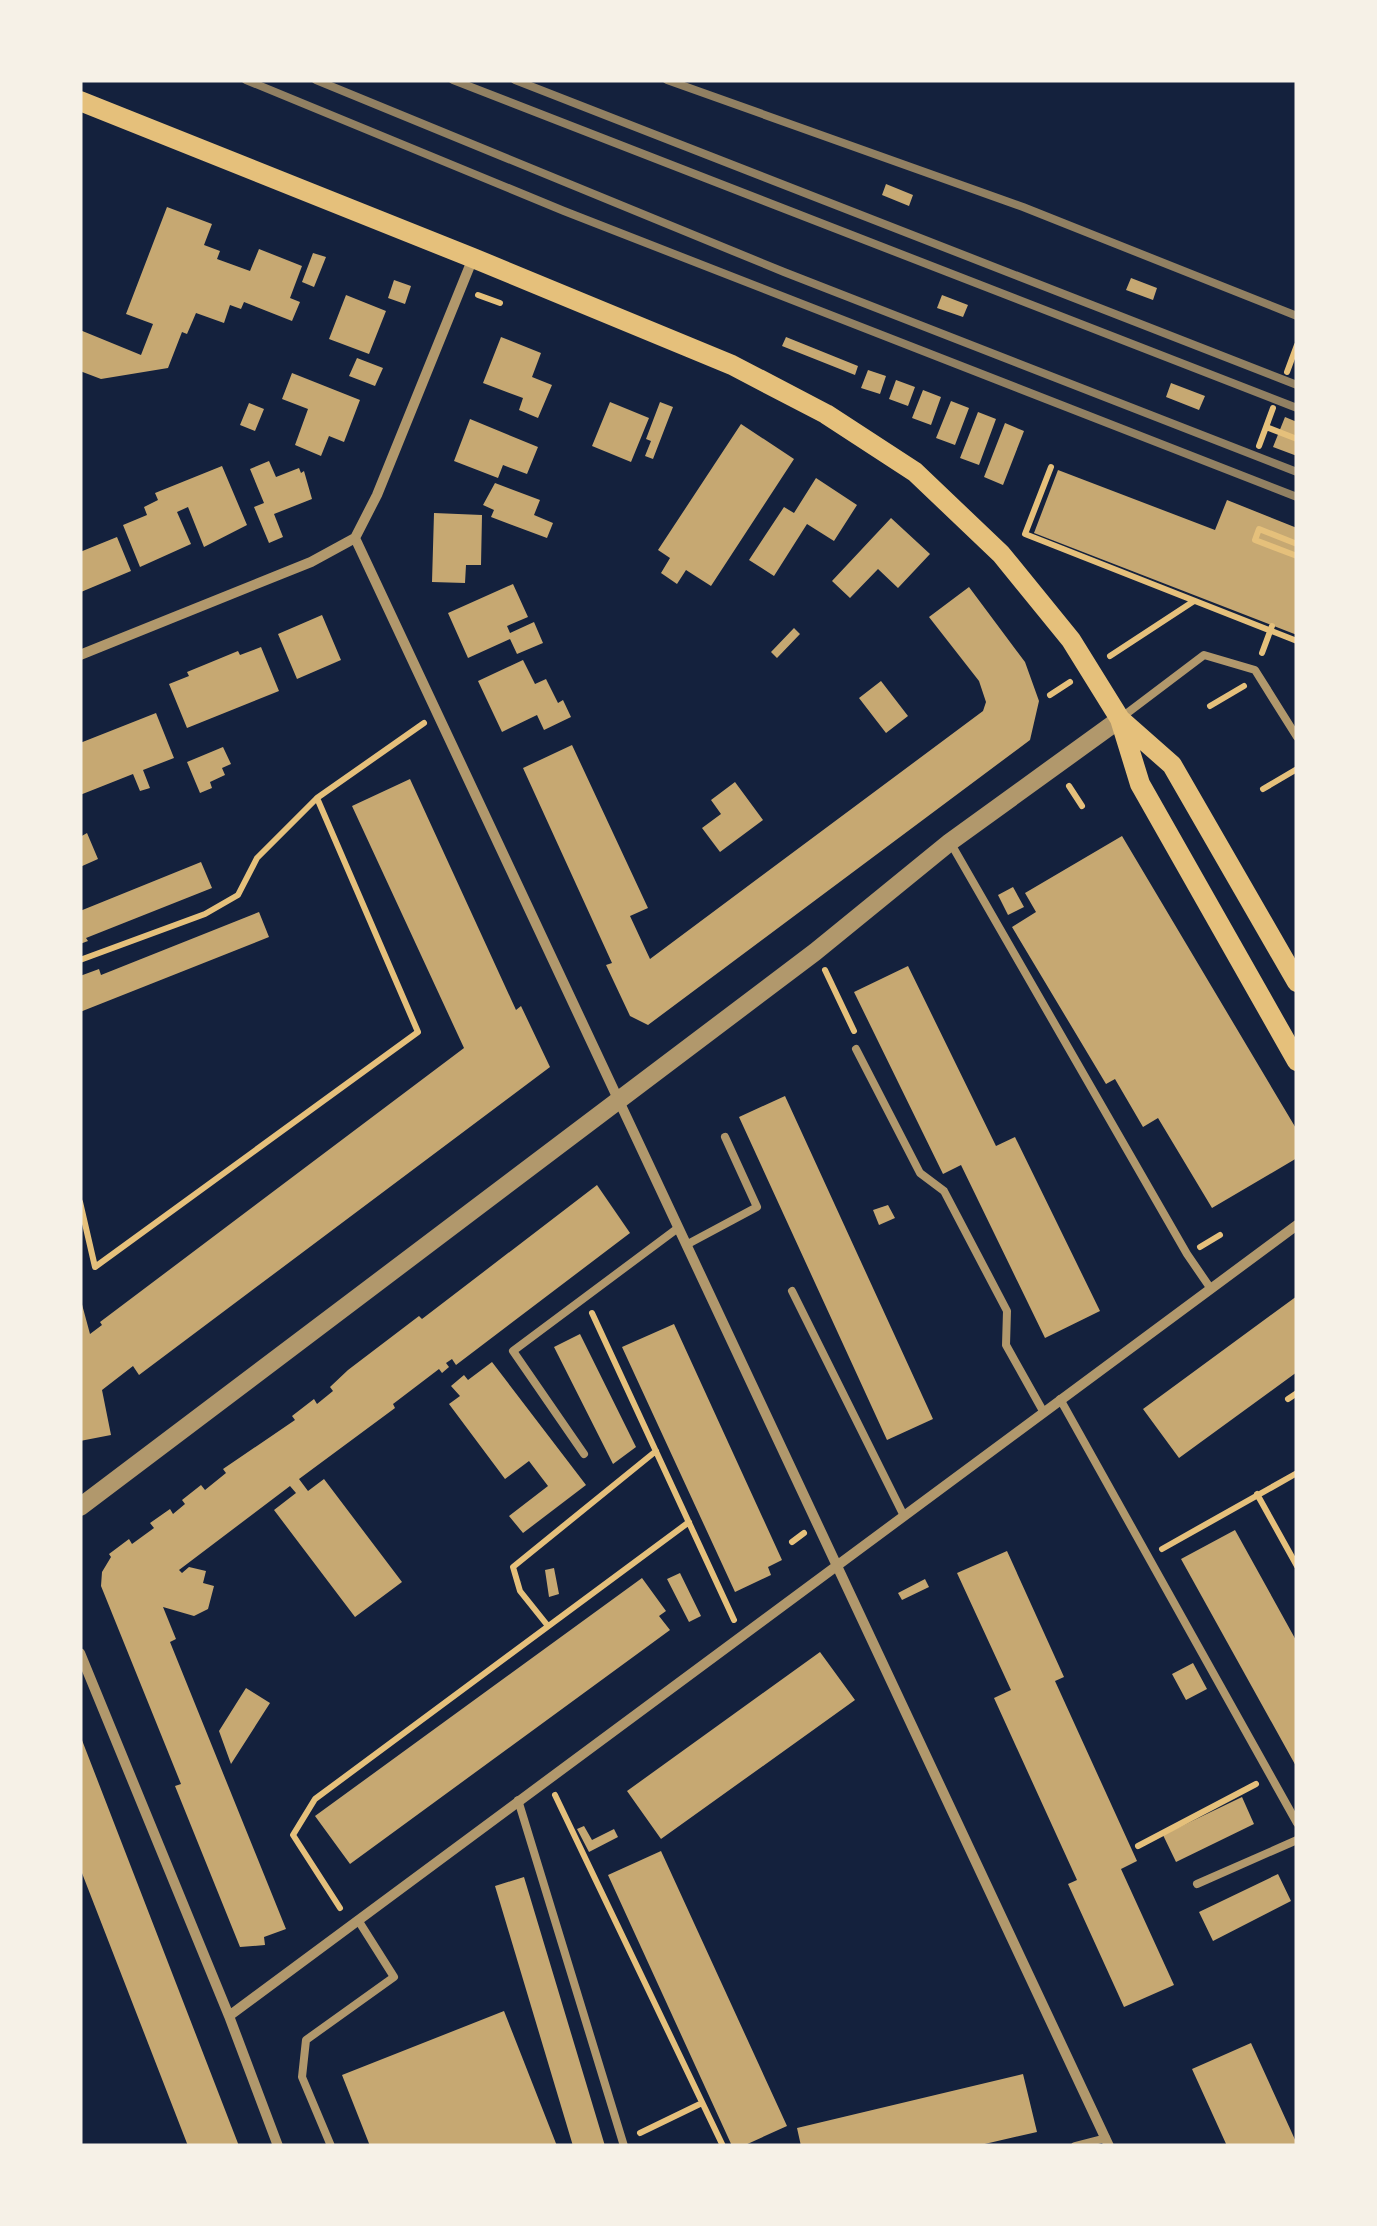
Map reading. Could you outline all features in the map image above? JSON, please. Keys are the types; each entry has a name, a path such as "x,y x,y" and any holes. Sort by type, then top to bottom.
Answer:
{"main road":[{"path":"80,101 732,365 870,441 914,472 1000,554 1071,640 1120,719 1140,784 1297,1062"},
{"path":"1120,719 1172,765 1297,982"}],"street":[{"path":"80,655 311,562 355,538 378,495 473,258"},
{"path":"355,538 1107,2142"},
{"path":"80,1507 815,952 950,842 1120,719"},
{"path":"229,2016 835,1564 1297,1226"},
{"path":"80,1652 278,2146"}],"lane":[{"path":"1120,719 1204,655 1255,670 1297,737"},
{"path":"950,842 1187,1254 1211,1289"},
{"path":"856,1050 920,1173 944,1191 1007,1311 1006,1345 1043,1411"},
{"path":"686,1244 757,1207 725,1136"},
{"path":"584,1454 514,1351 678,1228"},
{"path":"792,1290 903,1514"},
{"path":"1060,1399 1297,1824"},
{"path":"518,1800 624,2144"},
{"path":"1197,1884 1297,1840"},
{"path":"331,2146 302,2078 306,2040 394,1977 354,1922"},
{"path":"1075,2146 1107,2142"}],"path":[{"path":"1287,372 1297,346"},
{"path":"1259,446 1273,408"},
{"path":"1266,427 1297,438"},
{"path":"1050,466 1025,534 1297,641"},
{"path":"1296,559 1255,540 1259,529 1297,544"},
{"path":"1050,694 1194,600"},
{"path":"1255,670 1271,628"},
{"path":"80,960 204,914 238,895 257,858 317,798 437,713"},
{"path":"1264,788 1297,769"},
{"path":"80,1202 96,1268 418,1032 317,798"},
{"path":"815,952 853,1024 856,1050"},
{"path":"585,1298 741,1634"},
{"path":"1288,1399 1297,1393"},
{"path":"548,1626 520,1591 513,1567 656,1451"},
{"path":"1148,1557 1297,1474"},
{"path":"1257,1494 1297,1566"},
{"path":"354,1922 294,1835 315,1799 688,1522"},
{"path":"1138,1846 1271,1777"},
{"path":"548,1778 723,2146"},
{"path":"624,2144 702,2103"}],"building":[{"path":"886,184 913,195 909,206 882,195"},
{"path":"167,207 212,224 204,245 220,251 217,259 250,271 259,249 302,266 290,298 300,302 292,321 244,302 241,309 230,305 224,323 196,313 187,334 182,332 168,368 101,379 80,371 80,330 141,355 153,324 126,314"},
{"path":"313,253 326,257 314,287 302,282"},
{"path":"1131,278 1157,288 1153,300 1126,290"},
{"path":"394,280 411,286 405,304 388,298"},
{"path":"346,295 386,311 369,354 329,339"},
{"path":"942,295 968,305 963,317 937,308"},
{"path":"501,337 541,353 532,377 552,385 538,418 519,410 523,398 483,383"},
{"path":"786,337 858,366 855,375 782,346"},
{"path":"357,358 383,368 375,386 349,376"},
{"path":"868,370 886,376 880,394 861,388"},
{"path":"292,373 360,400 344,442 329,436 321,456 295,445 308,409 282,399"},
{"path":"896,380 915,387 908,406 889,399"},
{"path":"1171,383 1205,396 1199,410 1166,397"},
{"path":"923,390 941,397 931,425 912,418"},
{"path":"951,401 969,408 955,445 936,438"},
{"path":"610,402 649,418 631,462 592,446"},
{"path":"660,402 673,407 653,459 645,456 651,441 646,439"},
{"path":"249,403 264,409 255,431 240,425"},
{"path":"978,412 996,419 979,465 960,458"},
{"path":"1285,417 1297,422 1297,456 1273,447"},
{"path":"470,419 538,447 527,474 503,465 498,478 454,461"},
{"path":"1005,423 1024,431 1003,485 984,477"},
{"path":"741,424 794,459 711,586 686,570 677,584 661,573 670,558 658,550"},
{"path":"269,461 276,477 299,468 301,473 304,471 312,499 274,514 283,537 269,543 254,507 264,503 250,469"},
{"path":"222,466 247,525 204,547 188,507 177,512 191,544 140,567 123,525 147,515 144,507 158,500 155,493"},
{"path":"1058,470 1215,530 1227,500 1297,528 1297,635 1034,533"},
{"path":"816,478 857,505 834,541 807,524 774,576 749,560 784,507 794,513"},
{"path":"495,483 540,500 534,515 553,523 547,538 491,517 494,510 483,505"},
{"path":"434,513 482,515 481,565 466,565 465,583 432,582"},
{"path":"891,518 930,554 898,588 878,569 850,598 832,581"},
{"path":"117,537 131,571 81,592 80,552"},
{"path":"513,584 528,617 507,626 510,633 534,622 543,643 517,654 510,639 468,658 448,613"},
{"path":"969,587 1025,662 1039,701 1030,740 648,1025 630,1016 606,965 612,963 523,768 572,745 648,908 630,916 650,959 983,711 986,702 979,681 929,617"},
{"path":"322,615 341,660 297,679 278,634"},
{"path":"794,628 800,634 777,658 771,652"},
{"path":"261,647 279,691 187,728 169,684 189,676 187,672 238,651 240,655"},
{"path":"523,660 535,684 546,679 558,703 563,700 571,717 544,730 537,715 502,732 478,681"},
{"path":"881,681 908,716 886,733 859,698"},
{"path":"156,713 174,758 143,770 150,788 140,791 133,774 80,795 80,743"},
{"path":"223,747 231,764 222,768 225,775 210,782 212,788 200,793 187,762"},
{"path":"410,779 516,1010 521,1006 550,1067 139,1375 133,1366 102,1390 111,1435 80,1441 80,1297 90,1334 102,1325 100,1322 464,1048 352,806"},
{"path":"735,782 763,820 720,852 702,828 721,814 711,800"},
{"path":"87,833 98,859 80,867 80,837"},
{"path":"1122,836 1297,1130 1297,1158 1212,1208 1158,1118 1143,1127 1115,1079 1106,1084 1012,927 1036,912 1025,893"},
{"path":"201,862 212,888 86,938 88,941 80,944 80,911"},
{"path":"1013,887 1024,907 1008,915 998,895"},
{"path":"259,912 269,937 80,1012 80,976 99,969 101,975"},
{"path":"908,966 996,1146 1015,1137 1100,1311 1045,1338 961,1165 943,1174 854,992"},
{"path":"785,1096 933,1419 887,1440 739,1117"},
{"path":"597,1185 630,1233 456,1365 452,1359 446,1363 449,1367 442,1373 439,1369 393,1404 395,1408 299,1479 308,1491 324,1479 402,1582 355,1617 274,1510 296,1493 290,1486 179,1570 182,1573 189,1567 206,1571 203,1583 214,1586 208,1609 194,1616 163,1607 176,1639 170,1642 286,1929 264,1937 265,1945 240,1947 175,1786 181,1784 101,1586 109,1554 154,1528 150,1523 170,1509 173,1514 185,1504 182,1500 201,1485 205,1490 226,1473 223,1469 295,1420 292,1416 314,1399 317,1404 333,1391 330,1387 348,1370 419,1316 422,1319"},
{"path":"888,1205 895,1218 879,1225 873,1210"},
{"path":"1297,1296 1297,1372 1179,1458 1143,1409"},
{"path":"674,1324 782,1560 768,1567 771,1575 735,1592 622,1347"},
{"path":"580,1334 636,1447 613,1464 554,1347"},
{"path":"492,1362 586,1485 523,1533 509,1516 548,1486 529,1461 505,1479 449,1404 460,1396 451,1386 464,1375 468,1380"},
{"path":"1235,1530 1297,1642 1297,1768 1181,1559"},
{"path":"1007,1551 1064,1677 1055,1681 1137,1861 1121,1869 1174,1985 1124,2007 1068,1884 1077,1880 994,1698 1011,1690 957,1573"},
{"path":"554,1568 559,1594 549,1597 545,1570"},
{"path":"680,1573 701,1616 689,1622 667,1579"},
{"path":"642,1578 666,1611 659,1616 670,1630 350,1864 315,1816"},
{"path":"925,1579 929,1587 902,1600 898,1593"},
{"path":"820,1652 855,1700 661,1839 627,1791"},
{"path":"1193,1663 1207,1689 1186,1700 1172,1674"},
{"path":"246,1688 270,1703 231,1764 219,1731"},
{"path":"80,1735 239,2146 188,2146 80,1868"},
{"path":"1242,1797 1254,1824 1176,1862 1163,1835"},
{"path":"584,1826 592,1840 614,1829 618,1837 589,1852 577,1829"},
{"path":"661,1851 787,2126 743,2146 732,2146 608,1875"},
{"path":"1278,1874 1291,1901 1213,1941 1199,1912"},
{"path":"524,1877 605,2146 573,2146 495,1886"},
{"path":"504,2011 557,2146 370,2146 342,2075"},
{"path":"1251,2043 1297,2146 1227,2146 1192,2069"},
{"path":"1023,2074 1037,2132 976,2146 801,2146 797,2128"}],"railway":[{"path":"246,80 564,211 1297,497"},
{"path":"316,80 784,272 1297,472"},
{"path":"453,80 1297,408"},
{"path":"515,80 1297,385"},
{"path":"667,80 1023,207 1297,316"}]}
